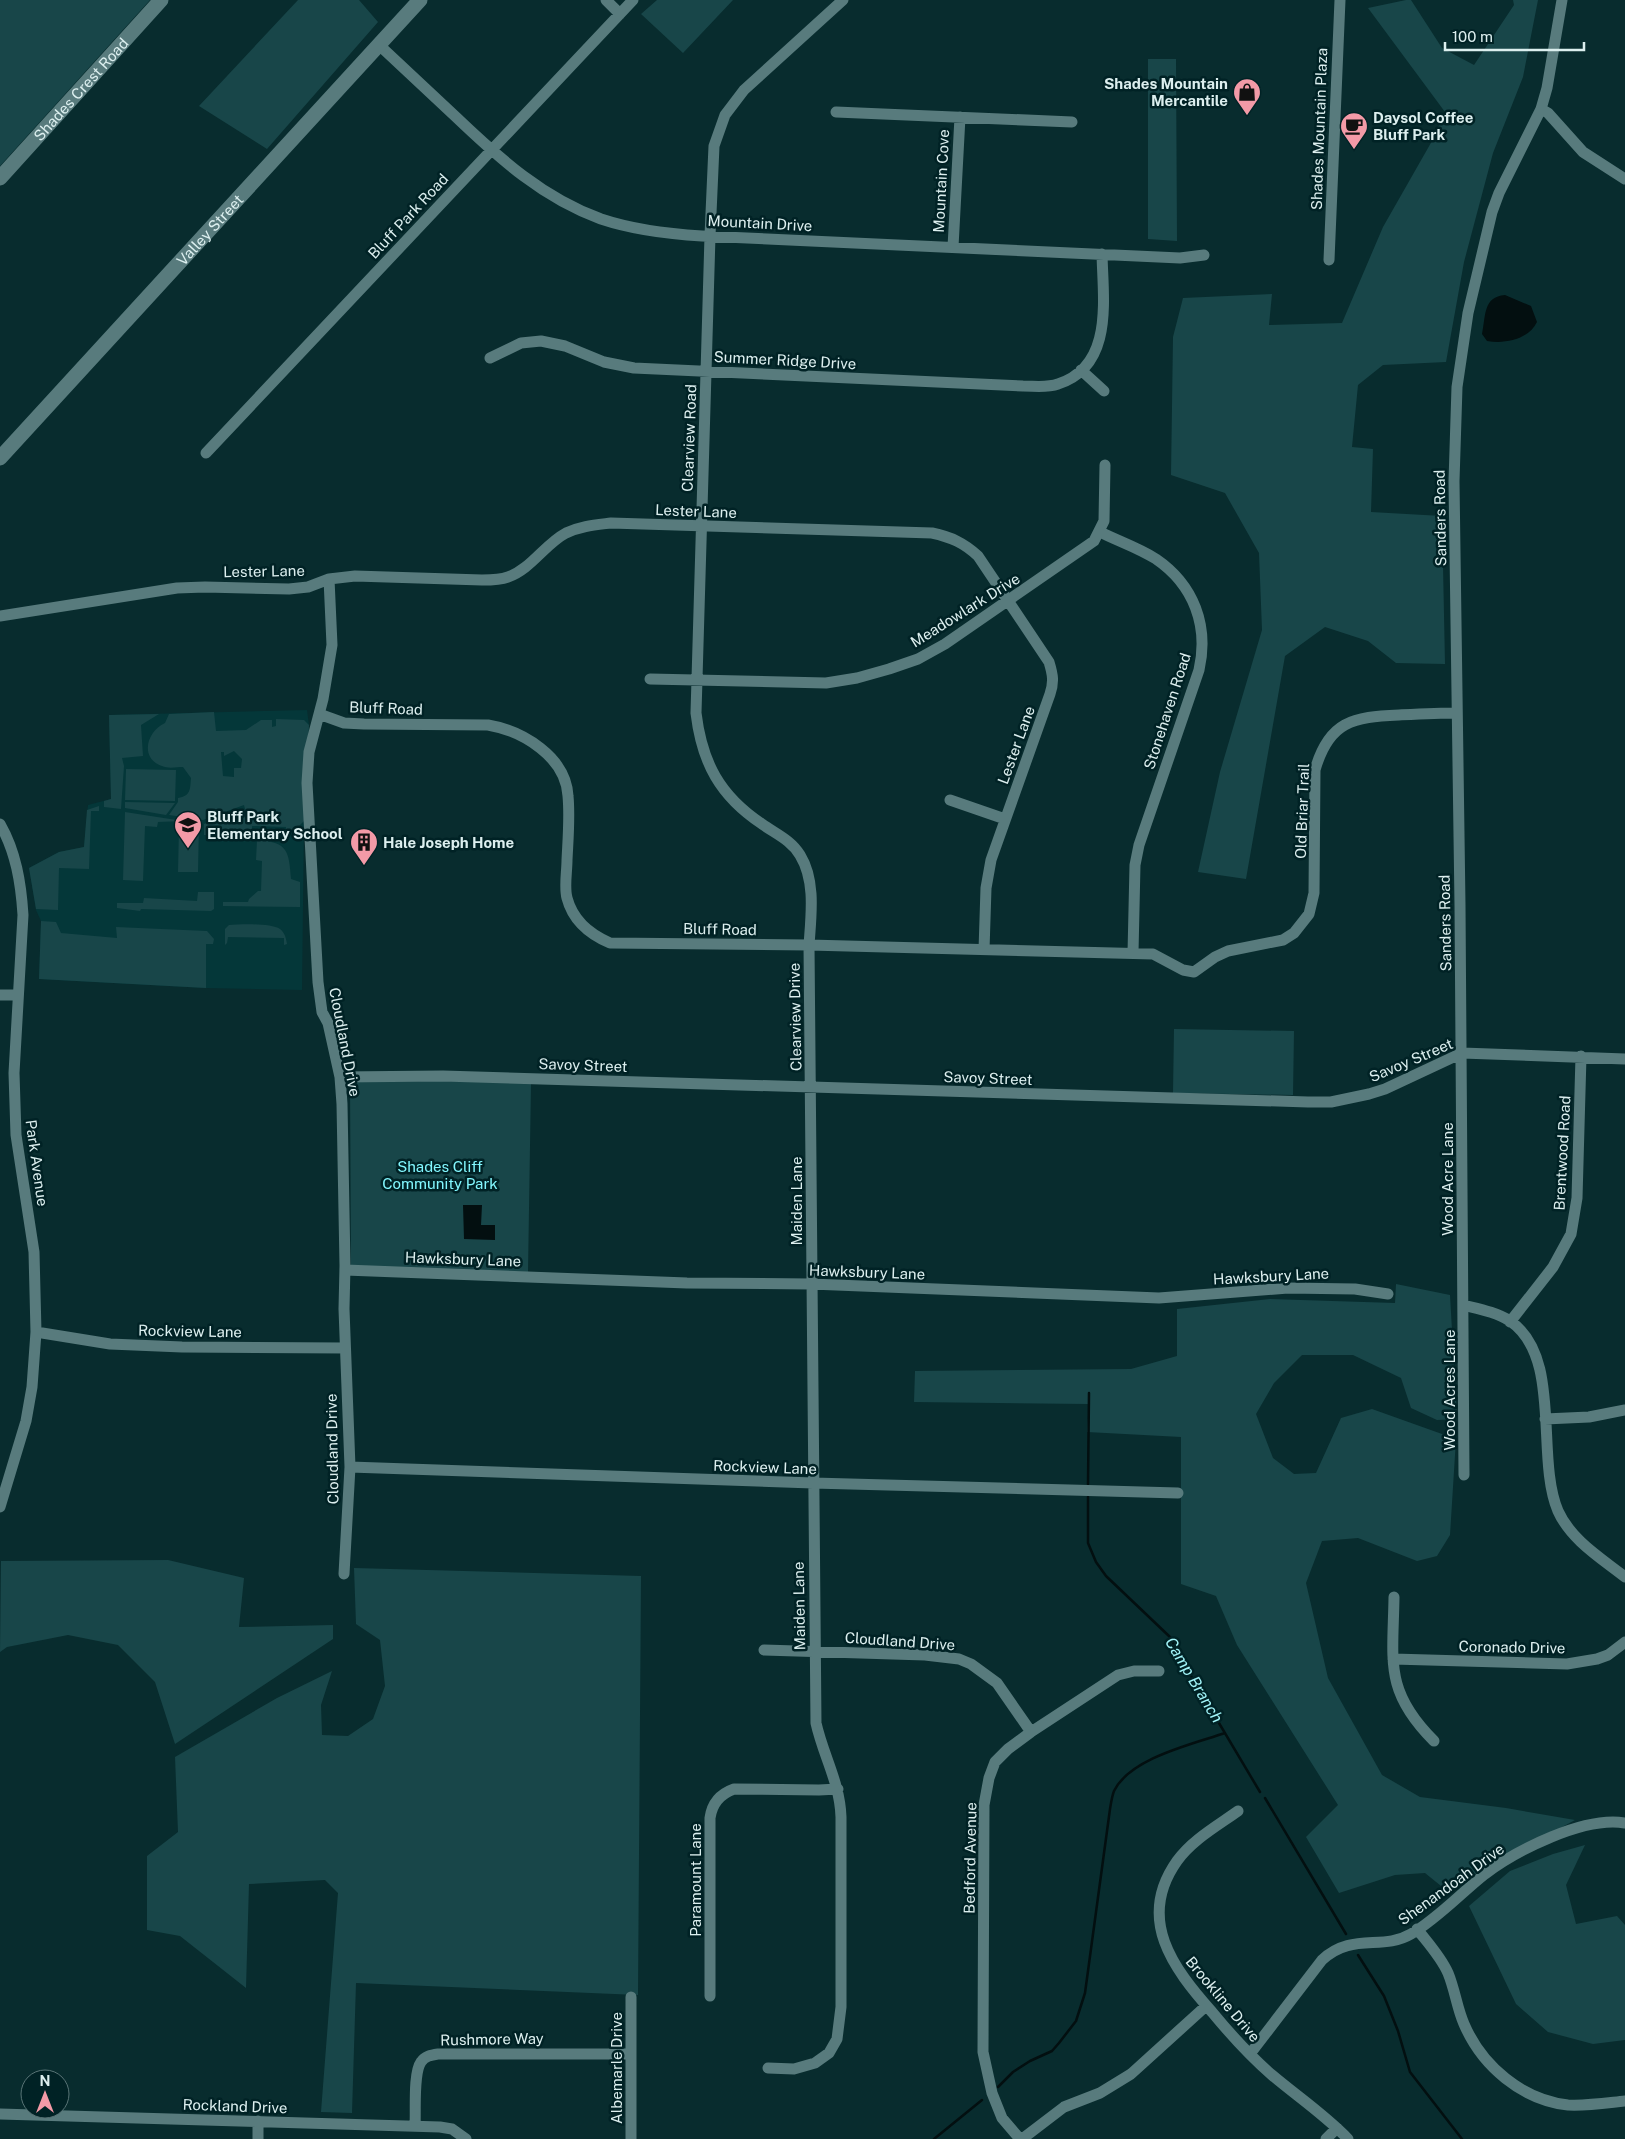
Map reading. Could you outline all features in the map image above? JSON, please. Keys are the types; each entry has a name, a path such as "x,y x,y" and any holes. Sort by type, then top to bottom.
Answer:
{"street":[{"name":"Shades Crest Road","path":"0,178 161,0"},
{"name":"Valley Street","path":"0,458 420,0"},
{"path":"606,0 620,14"},
{"name":"Bluff Park Road","path":"206,453 633,0"},
{"name":"Clearview Road","path":"809,945 810,881 806,867 792,844 743,811 717,781 705,758 699,735 696,713 696,680 710,236 714,151 717,135 725,115 744,90 843,0"},
{"name":"Shades Mountain Plaza","path":"1328,260 1340,0"},
{"name":"Sanders Road","path":"1462,1053 1454,481 1455,419 1468,313 1492,212 1506,177 1541,109 1547,88 1562,0"},
{"name":"Mountain Drive","path":"378,44 490,150 533,184 585,213 640,229 710,236 1180,258 1204,255"},
{"path":"1541,109 1548,113 1583,152 1625,180"},
{"name":"Mountain Cove","path":"836,112 1072,122"},
{"name":"Mountain Cove","path":"953,247 960,118"},
{"name":"Summer Ridge Drive","path":"490,358 521,343 541,340 565,346 617,366 706,372 1042,386 1057,384 1082,370 1095,350 1102,333 1102,254"},
{"path":"1082,370 1104,391"},
{"path":"1100,532 1104,521 1105,465"},
{"name":"Lester Lane","path":"0,616 177,588 289,589 308,587 328,579 355,576 501,579 528,565 545,548 566,534 584,527 611,523 932,533 951,537 978,556 1049,662 1053,674 1053,682 991,860 986,888 984,950"},
{"name":"Meadowlark Drive","path":"650,679 826,683 857,678 918,659 945,644 1087,548 1100,532"},
{"name":"Stonehaven Road","path":"1100,532 1154,558 1164,565 1184,586 1193,599 1202,625 1202,650 1199,670 1144,826 1136,858 1133,953"},
{"name":"Cloudland Drive","path":"328,579 332,645 319,714 309,752 307,783 318,982 322,1012 328,1023 340,1077 343,1132 345,1348 350,1468 344,1574"},
{"name":"Old Briar Trail","path":"1272,944 1294,933 1309,914 1314,893 1315,770 1320,752 1329,738 1344,725 1366,717 1457,713"},
{"name":"Bluff Road","path":"319,714 344,723 488,725 504,728 542,749 559,768 568,794 567,898 579,923 593,936 610,943 809,945 1154,954 1183,970 1194,972 1215,957 1228,951 1272,944"},
{"path":"950,800 1005,819"},
{"name":"Park Avenue","path":"0,824 16,861 22,896 23,915 14,1073 16,1128 34,1252 36,1332 32,1387 26,1421 0,1506"},
{"name":"Clearview Drive","path":"809,945 811,1088"},
{"path":"0,995 18,995"},
{"name":"Savoy Street","path":"340,1077 443,1076 1331,1102 1348,1100 1385,1089 1462,1053 1625,1059"},
{"name":"Wood Acre Lane","path":"1462,1053 1463,1305"},
{"name":"Brentwood Road","path":"1510,1322 1553,1268 1571,1234 1577,1198 1581,1056"},
{"name":"Maiden Lane","path":"768,2068 794,2069 815,2063 829,2053 837,2039 841,2007 841,1817 838,1789 816,1723 811,1088"},
{"name":"Hawksbury Lane","path":"345,1270 687,1283 812,1284 1159,1298 1288,1288 1355,1289 1388,1294"},
{"path":"1463,1305 1492,1312 1510,1322 1532,1348 1540,1367 1550,1480 1559,1512 1570,1530 1583,1544 1625,1577"},
{"name":"Wood Acres Lane","path":"1463,1305 1464,1476"},
{"name":"Rockview Lane","path":"36,1332 110,1344 182,1347 345,1348"},
{"path":"1545,1419 1589,1417 1625,1410"},
{"name":"Rockview Lane","path":"350,1468 1178,1493"},
{"path":"1394,1597 1393,1659 1396,1685 1401,1699 1418,1725 1434,1741"},
{"name":"Coronado Drive","path":"1393,1659 1568,1664 1596,1659 1608,1654 1625,1642"},
{"name":"Cloudland Drive","path":"764,1650 925,1655 959,1659 986,1673 997,1684 1030,1732"},
{"name":"Bedford Avenue","path":"1021,2139 1002,2118 992,2093 983,2052 984,1805 989,1778 995,1762 1030,1732 1118,1675 1134,1671 1159,1671"},
{"name":"Paramount Lane","path":"710,1996 710,1818 716,1800 734,1789 838,1789"},
{"name":"Brookline Drive","path":"1238,1811 1187,1848 1169,1873 1160,1900 1160,1926 1166,1949 1180,1974 1206,2006 1250,2054 1348,2139"},
{"name":"Shenandoah Drive","path":"1250,2054 1330,1952 1339,1947 1356,1943 1395,1940 1410,1934 1485,1874 1518,1854 1578,1827 1608,1821 1625,1823"},
{"path":"1417,1929 1443,1964 1451,1980 1464,2024 1471,2039 1502,2076 1523,2091 1553,2102 1582,2105 1625,2101"},
{"name":"Albemarle Drive","path":"631,1997 631,2139"},
{"path":"1021,2139 1064,2107 1100,2093 1131,2074 1206,2006"},
{"name":"Rushmore Way","path":"415,2125 417,2072 420,2063 427,2056 438,2054 630,2054"},
{"name":"Rockland Drive","path":"0,2114 415,2125 452,2129 466,2139"},
{"path":"258,2121 258,2139"},
{"path":"1326,2139 1337,2128"}],"shaded area":[{"path":"1505,295 1531,306 1537,322 1522,337 1501,342 1487,341 1482,334 1487,308 1493,299"},
{"name":"Bluff Park Elementary School","path":"307,710 309,725 304,821 302,990 206,988 39,979 41,921 36,910 29,868 59,852 84,847 88,805 111,799 109,715"},
{"path":"463,1205 482,1205 481,1225 495,1225 495,1240 464,1239"}],"green space":[{"path":"0,0 150,0 0,166"},
{"path":"298,0 359,0 378,22 267,149 199,106"},
{"path":"657,0 733,0 683,53 641,14"},
{"path":"1411,0 1442,48 1474,65 1514,5 1513,0 1538,0 1523,77 1493,153 1464,262 1446,362 1383,365 1358,385 1352,447 1373,449 1371,512 1442,516 1445,664 1396,663 1368,641 1325,627 1285,656 1246,879 1198,872 1220,772 1262,630 1259,553 1225,493 1171,475 1173,337 1183,298 1272,294 1269,325 1342,323 1383,227 1432,141 1445,112 1368,8"},
{"path":"1148,59 1176,59 1177,241 1148,239"},
{"path":"214,712 216,731 246,730 261,720 272,720 272,727 276,726 276,719 304,720 309,725 304,821 296,829 286,831 286,827 252,826 252,836 204,835 204,824 245,809 244,805 203,820 169,815 178,802 178,798 188,794 191,778 183,767 162,766 150,757 148,744 150,738 165,723 169,714","holes":["234,751 242,759 241,768 234,768 234,777 223,776 221,752 224,752 224,756"]},
{"path":"159,714 141,725 143,756 122,758 124,766 121,809 104,807 104,801 111,799 109,715"},
{"path":"126,769 176,770 175,801 125,800"},
{"path":"125,802 175,803 166,815 125,808"},
{"path":"99,806 99,811 91,811 89,869 59,868 58,910 36,909 29,868 59,852 84,847 87,810"},
{"path":"125,812 183,821 158,822 157,827 145,826 143,881 123,880"},
{"path":"188,823 199,824 198,872 178,872 179,827 188,828"},
{"path":"257,840 275,843 285,850 288,855 291,879 300,882 300,907 223,906 223,902 248,902 258,891 261,891 262,861 256,860"},
{"path":"198,892 214,892 214,909 211,911 141,909 140,911 117,908 117,903 143,903 144,898 197,901"},
{"path":"41,921 56,922 61,933 117,938 116,927 207,931 214,939 213,944 206,944 206,988 39,979"},
{"path":"256,924 276,927 283,932 287,944 284,945 284,938 228,937 225,945 225,929 229,925"},
{"path":"1174,1029 1294,1031 1293,1095 1173,1093"},
{"name":"Shades Cliff Community Park","path":"350,1082 531,1083 528,1272 351,1266"},
{"path":"1396,1284 1450,1295 1457,1419 1437,1420 1411,1408 1401,1378 1353,1355 1302,1355 1274,1383 1256,1414 1273,1458 1294,1474 1316,1473 1341,1418 1372,1409 1456,1439 1450,1535 1437,1556 1417,1561 1358,1538 1322,1541 1306,1583 1328,1678 1382,1775 1420,1797 1506,1808 1575,1820 1446,1890 1425,1873 1395,1875 1339,1893 1306,1837 1338,1805 1237,1645 1216,1596 1181,1584 1181,1437 1087,1432 1089,1404 914,1402 915,1371 1131,1369 1177,1356 1177,1309 1270,1299 1395,1303"},
{"path":"168,1560 244,1578 239,1627 333,1625 333,1639 175,1744 155,1682 118,1645 68,1635 7,1647 0,1652 1,1561"},
{"path":"354,1568 641,1576 638,1995 356,1983 352,2113 321,2112 338,1893 325,1880 249,1884 246,1988 180,1936 147,1930 147,1856 178,1832 175,1757 277,1698 332,1671 321,1705 322,1735 348,1736 373,1719 385,1686 380,1640 356,1624"},
{"path":"1585,1845 1566,1885 1576,1924 1617,1916 1625,1925 1625,2040 1593,2044 1548,2032 1516,2004 1469,1906 1510,1871 1553,1854"}],"waterway":[{"name":"Camp Branch","path":"1088,1484 1089,1393"},
{"name":"Camp Branch","path":"1088,1497 1088,1543 1096,1562 1106,1576 1170,1637 1260,1792"},
{"path":"998,2087 1013,2072 1030,2061 1052,2051 1076,2021 1085,1993 1114,1791 1122,1779 1148,1761 1180,1747 1225,1733"},
{"name":"Camp Branch","path":"1265,1798 1346,1934"},
{"name":"Camp Branch","path":"1358,1955 1384,1996 1398,2031 1410,2072 1462,2139"},
{"path":"934,2139 982,2100"}],"place":[{"name":"Shades Mountain Mercantile","path":"1247,116"},
{"name":"Daysol Coffee Bluff Park","path":"1354,150"},
{"name":"Bluff Park Elementary School","path":"188,849"},
{"name":"Hale Joseph Home","path":"364,866"}]}
